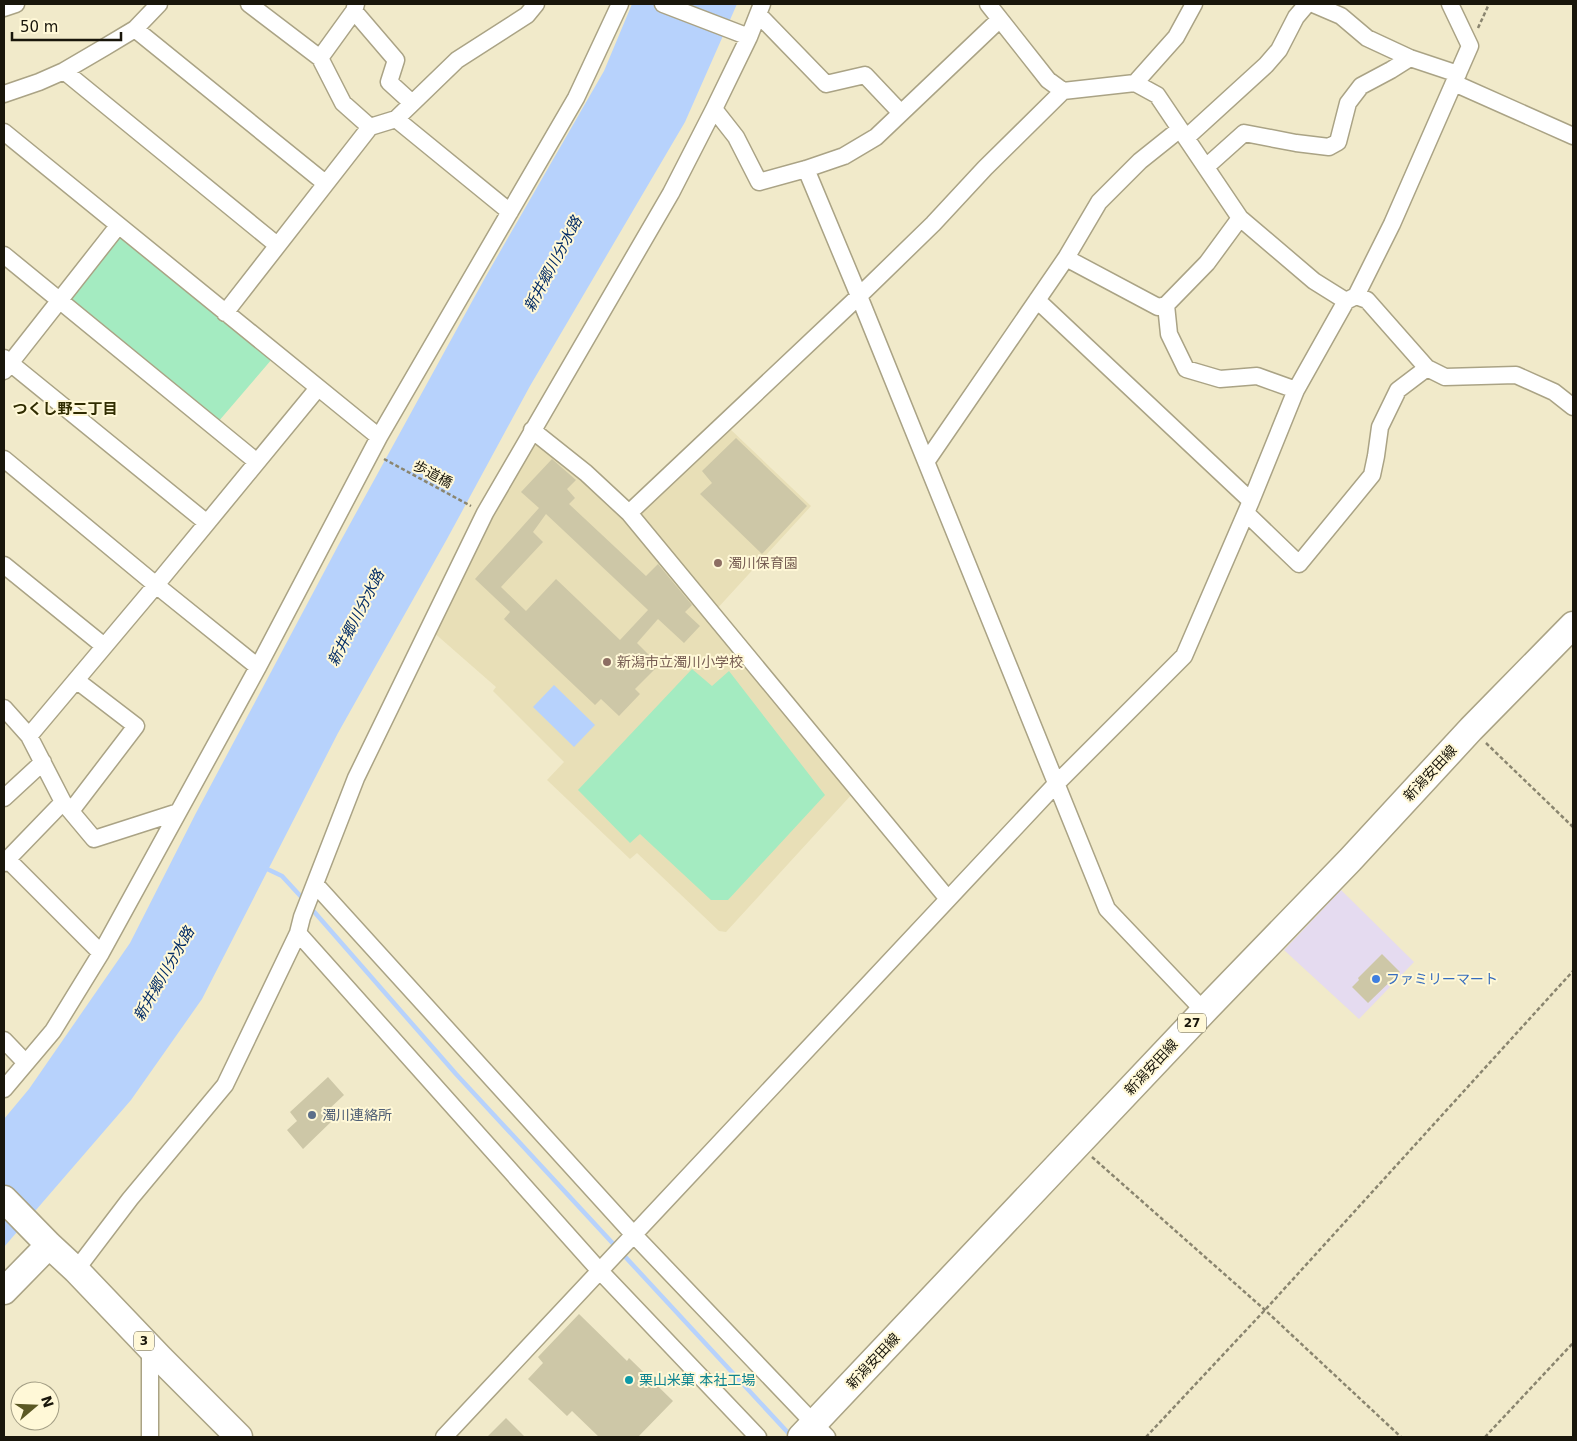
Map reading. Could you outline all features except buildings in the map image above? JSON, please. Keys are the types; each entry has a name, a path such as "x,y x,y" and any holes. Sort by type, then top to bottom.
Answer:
{"main road":[{"name":"新潟安田線","path":"814,1433 1078,1144 1350,860 1471,729 1573,625"},
{"name":"3","path":"4,1198 239,1437"},
{"path":"4,1291 43,1239"}],"street":[{"path":"4,8 16,4"},
{"path":"4,94 64,71 134,29 159,4"},
{"path":"249,4 320,58 343,103 370,127"},
{"path":"225,313 370,127 396,119 457,60 527,15 536,4"},
{"path":"4,1089 53,1031 101,954 258,667 380,437 576,98 620,4"},
{"path":"663,4 749,36"},
{"path":"1135,83 1176,38 1194,4"},
{"path":"926,462 1066,258 1099,202 1140,161 1183,133 1266,64 1279,50 1296,17 1307,4"},
{"path":"1313,4 1342,16 1367,38 1573,136"},
{"path":"444,1437 1056,784 1184,656 1249,507 1296,390 1351,298 1392,224 1470,46 1450,4"},
{"path":"320,58 355,7 396,60 389,82 412,103"},
{"path":"76,1270 130,1199 225,1085 298,933 302,917 360,770 484,513 671,194 714,109 760,9 826,84 865,76 901,113"},
{"path":"714,109 736,137 759,182 844,156 876,137 901,113 997,10 1048,80 1063,91"},
{"path":"134,29 325,183"},
{"path":"1206,167 1244,133 1329,147 1338,142 1348,103 1361,86 1410,58"},
{"path":"64,71 276,246"},
{"path":"629,513 859,296 933,224 985,168 1063,91 1135,83 1157,94 1240,218 1314,281 1351,298 1367,300 1426,368 1445,378 1516,375 1554,392 1573,407"},
{"path":"396,119 510,212"},
{"path":"4,132 380,437"},
{"path":"806,169 1107,909 1204,1011"},
{"path":"1066,258 1158,307 1166,305 1207,263 1240,218"},
{"path":"118,226 60,300 6,364 207,523"},
{"path":"4,255 257,462"},
{"path":"1037,300 1249,507 1299,564 1372,475 1380,427 1398,390 1426,368"},
{"path":"1166,305 1169,334 1186,369 1220,379 1257,376 1296,390"},
{"path":"29,736 318,388"},
{"path":"532,430 586,473 629,513 948,899"},
{"path":"4,459 258,667"},
{"path":"4,565 104,646"},
{"path":"76,680 136,726 67,807 6,861 101,954"},
{"path":"6,713 29,736 67,807 94,839 178,812"},
{"path":"4,798 43,762"},
{"path":"315,884 632,1237 814,1433"},
{"path":"298,933 604,1265 758,1437"},
{"path":"4,1040 26,1063"},
{"path":"150,1348 150,1437"}],"path":[{"path":"1470,46 1489,4"},
{"name":"歩道橋","path":"389,462 467,503"},
{"path":"1471,729 1573,827"},
{"path":"1146,1437 1265,1310 1573,972"},
{"path":"1078,1144 1265,1310 1401,1437"},
{"path":"1485,1437 1573,1343"}],"shaded area":[{"name":"濁川保育園","path":"729,428 811,506 715,611 639,515"},
{"name":"新潟市立濁川小学校","path":"537,440 631,523 853,793 726,932 719,931 637,853 630,859 547,780 564,762 493,691 496,687 432,631 527,443"},
{"path":"1341,890 1414,962 1359,1019 1284,950"}],"green space":[{"path":"119,235 272,359 218,422 69,300"},
{"path":"692,669 712,686 729,671 825,795 728,900 711,900 640,834 630,843 578,790"}],"water":[{"name":"新井郷川分水路","path":"632,4 737,4 685,122 530,386 338,733 202,999 131,1100 4,1247 4,1119 29,1089 130,943 196,813 339,544 486,276 604,71"},
{"path":"554,685 595,725 574,747 533,707"}],"waterway":[{"path":"263,867 282,876 305,901"},
{"path":"310,907 456,1074 792,1437"}],"place":[{"name":"濁川保育園","path":"718,563"},
{"name":"新潟市立濁川小学校","path":"607,662"},
{"name":"ファミリーマート","path":"1376,979"},
{"name":"濁川連絡所","path":"312,1115"},
{"name":"栗山米菓 本社工場","path":"629,1380"}],"district":[{"name":"つくし野二丁目","path":"65,409"}]}
